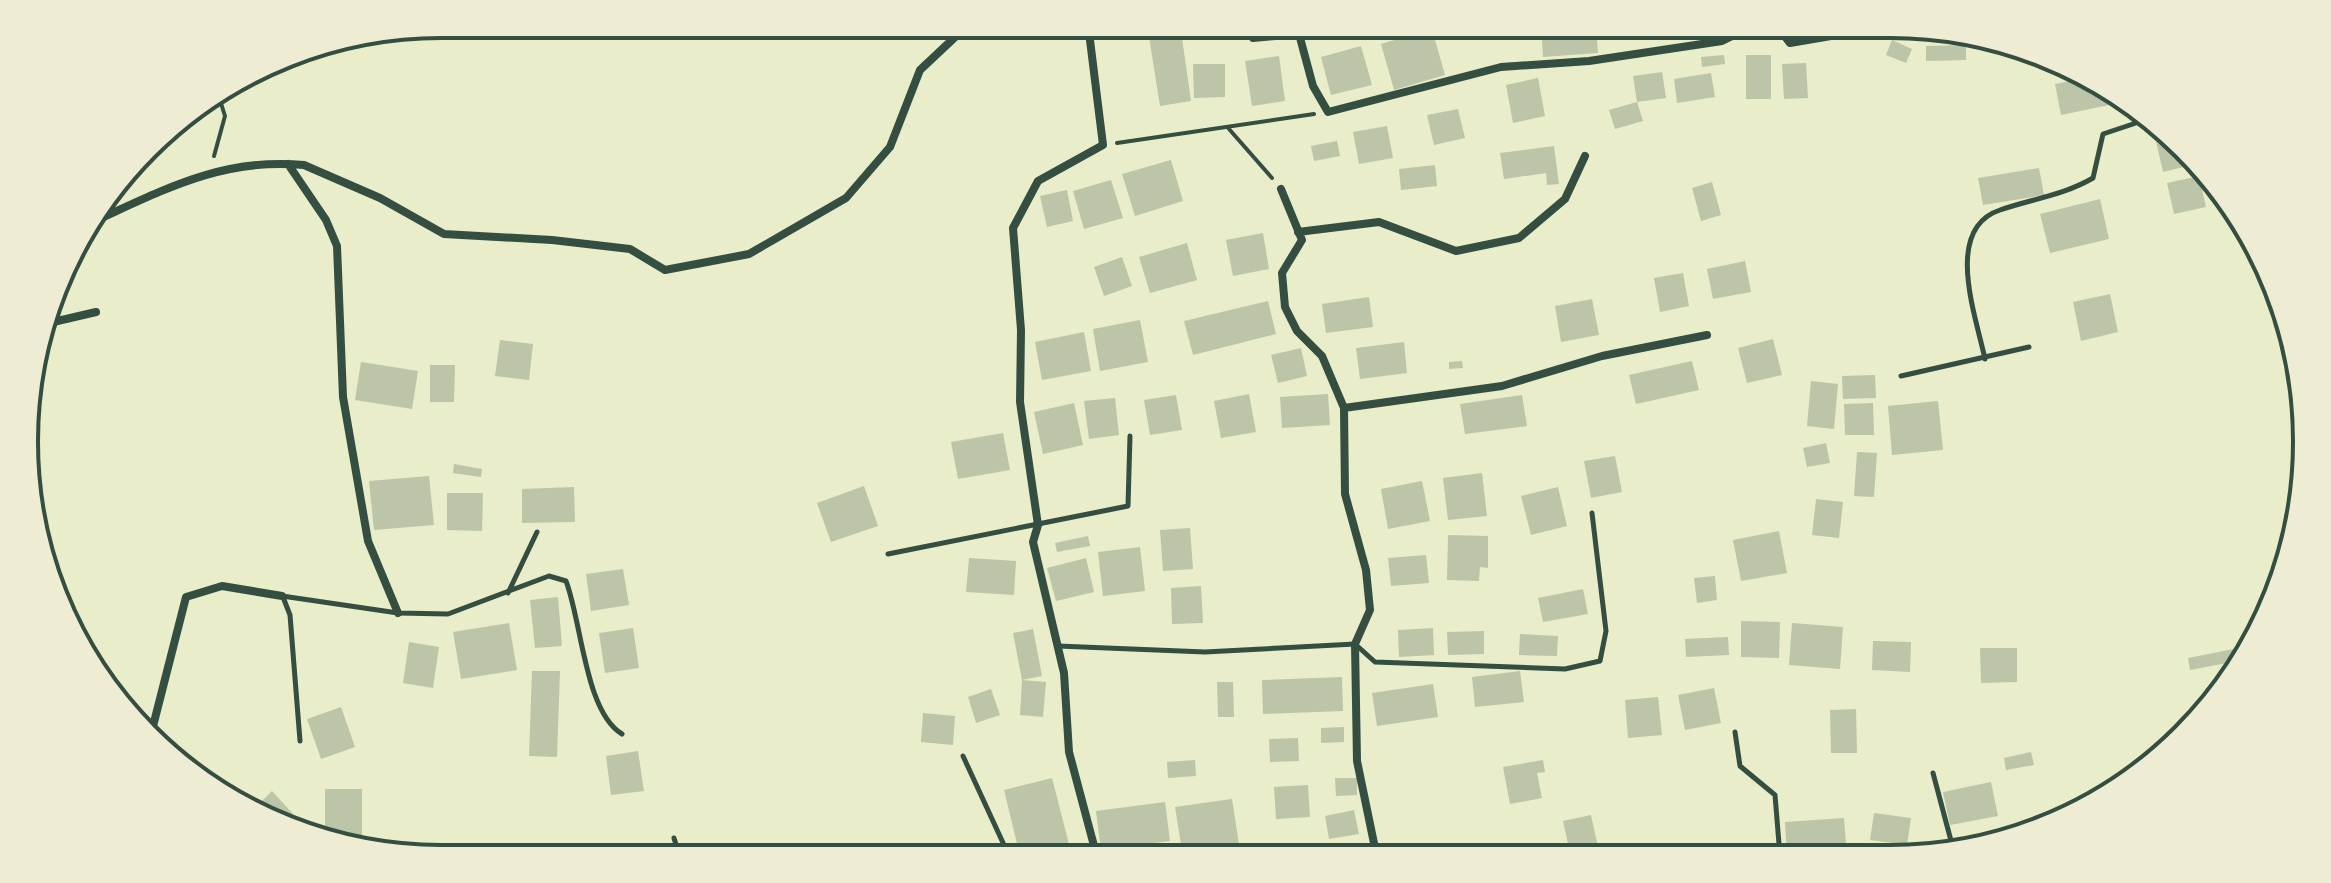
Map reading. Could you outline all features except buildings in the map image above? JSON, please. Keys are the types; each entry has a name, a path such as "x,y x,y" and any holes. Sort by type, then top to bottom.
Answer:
{"street":[{"path":"107,215 191,177 243,164 288,164 304,165 380,198 444,234 552,240 630,249 665,270 749,254 846,198 890,147 920,70 954,38"},
{"path":"1090,38 1103,145 1038,181 1013,228 1021,330 1020,402 1038,525 1033,542 1064,673 1069,752 1094,845"},
{"path":"1300,38 1313,86 1328,112 1501,67 1589,61 1728,38"},
{"path":"1786,38 1790,43 1819,38"},
{"path":"1298,232 1379,222 1456,251 1519,238 1565,199 1585,156"},
{"path":"288,164 326,220 337,246 345,411 368,541 398,613"},
{"path":"1281,189 1302,240 1282,273 1285,307 1297,331 1322,356 1344,408 1345,494 1366,570 1370,610 1355,644 1357,761 1374,845"},
{"path":"56,321 96,312"},
{"path":"1344,408 1502,386 1602,356 1707,335"},
{"path":"153,724 186,597 222,586 282,596"}],"lane":[{"path":"1985,359 1965,259 1973,229 1996,211 2074,189 2093,178 2103,134 2137,123"},
{"path":"1901,376 2029,347"},
{"path":"888,554 1128,506 1130,436"},
{"path":"1057,646 1205,652 1355,644 1375,662 1565,669 1600,661 1606,631 1592,513"},
{"path":"507,595 537,532"},
{"path":"282,596 398,613 448,614 507,595 549,576 566,581 577,611 597,703 607,725 622,734"},
{"path":"282,596 290,615 300,741"},
{"path":"1735,732 1740,766 1775,795 1779,845"},
{"path":"963,756 1004,845"},
{"path":"1933,773 1951,840"},
{"path":"674,838 676,845"}],"path":[{"path":"210,173 225,116 221,104"},
{"path":"1103,145 1229,129 1328,112"},
{"path":"1229,129 1281,189"}]}
